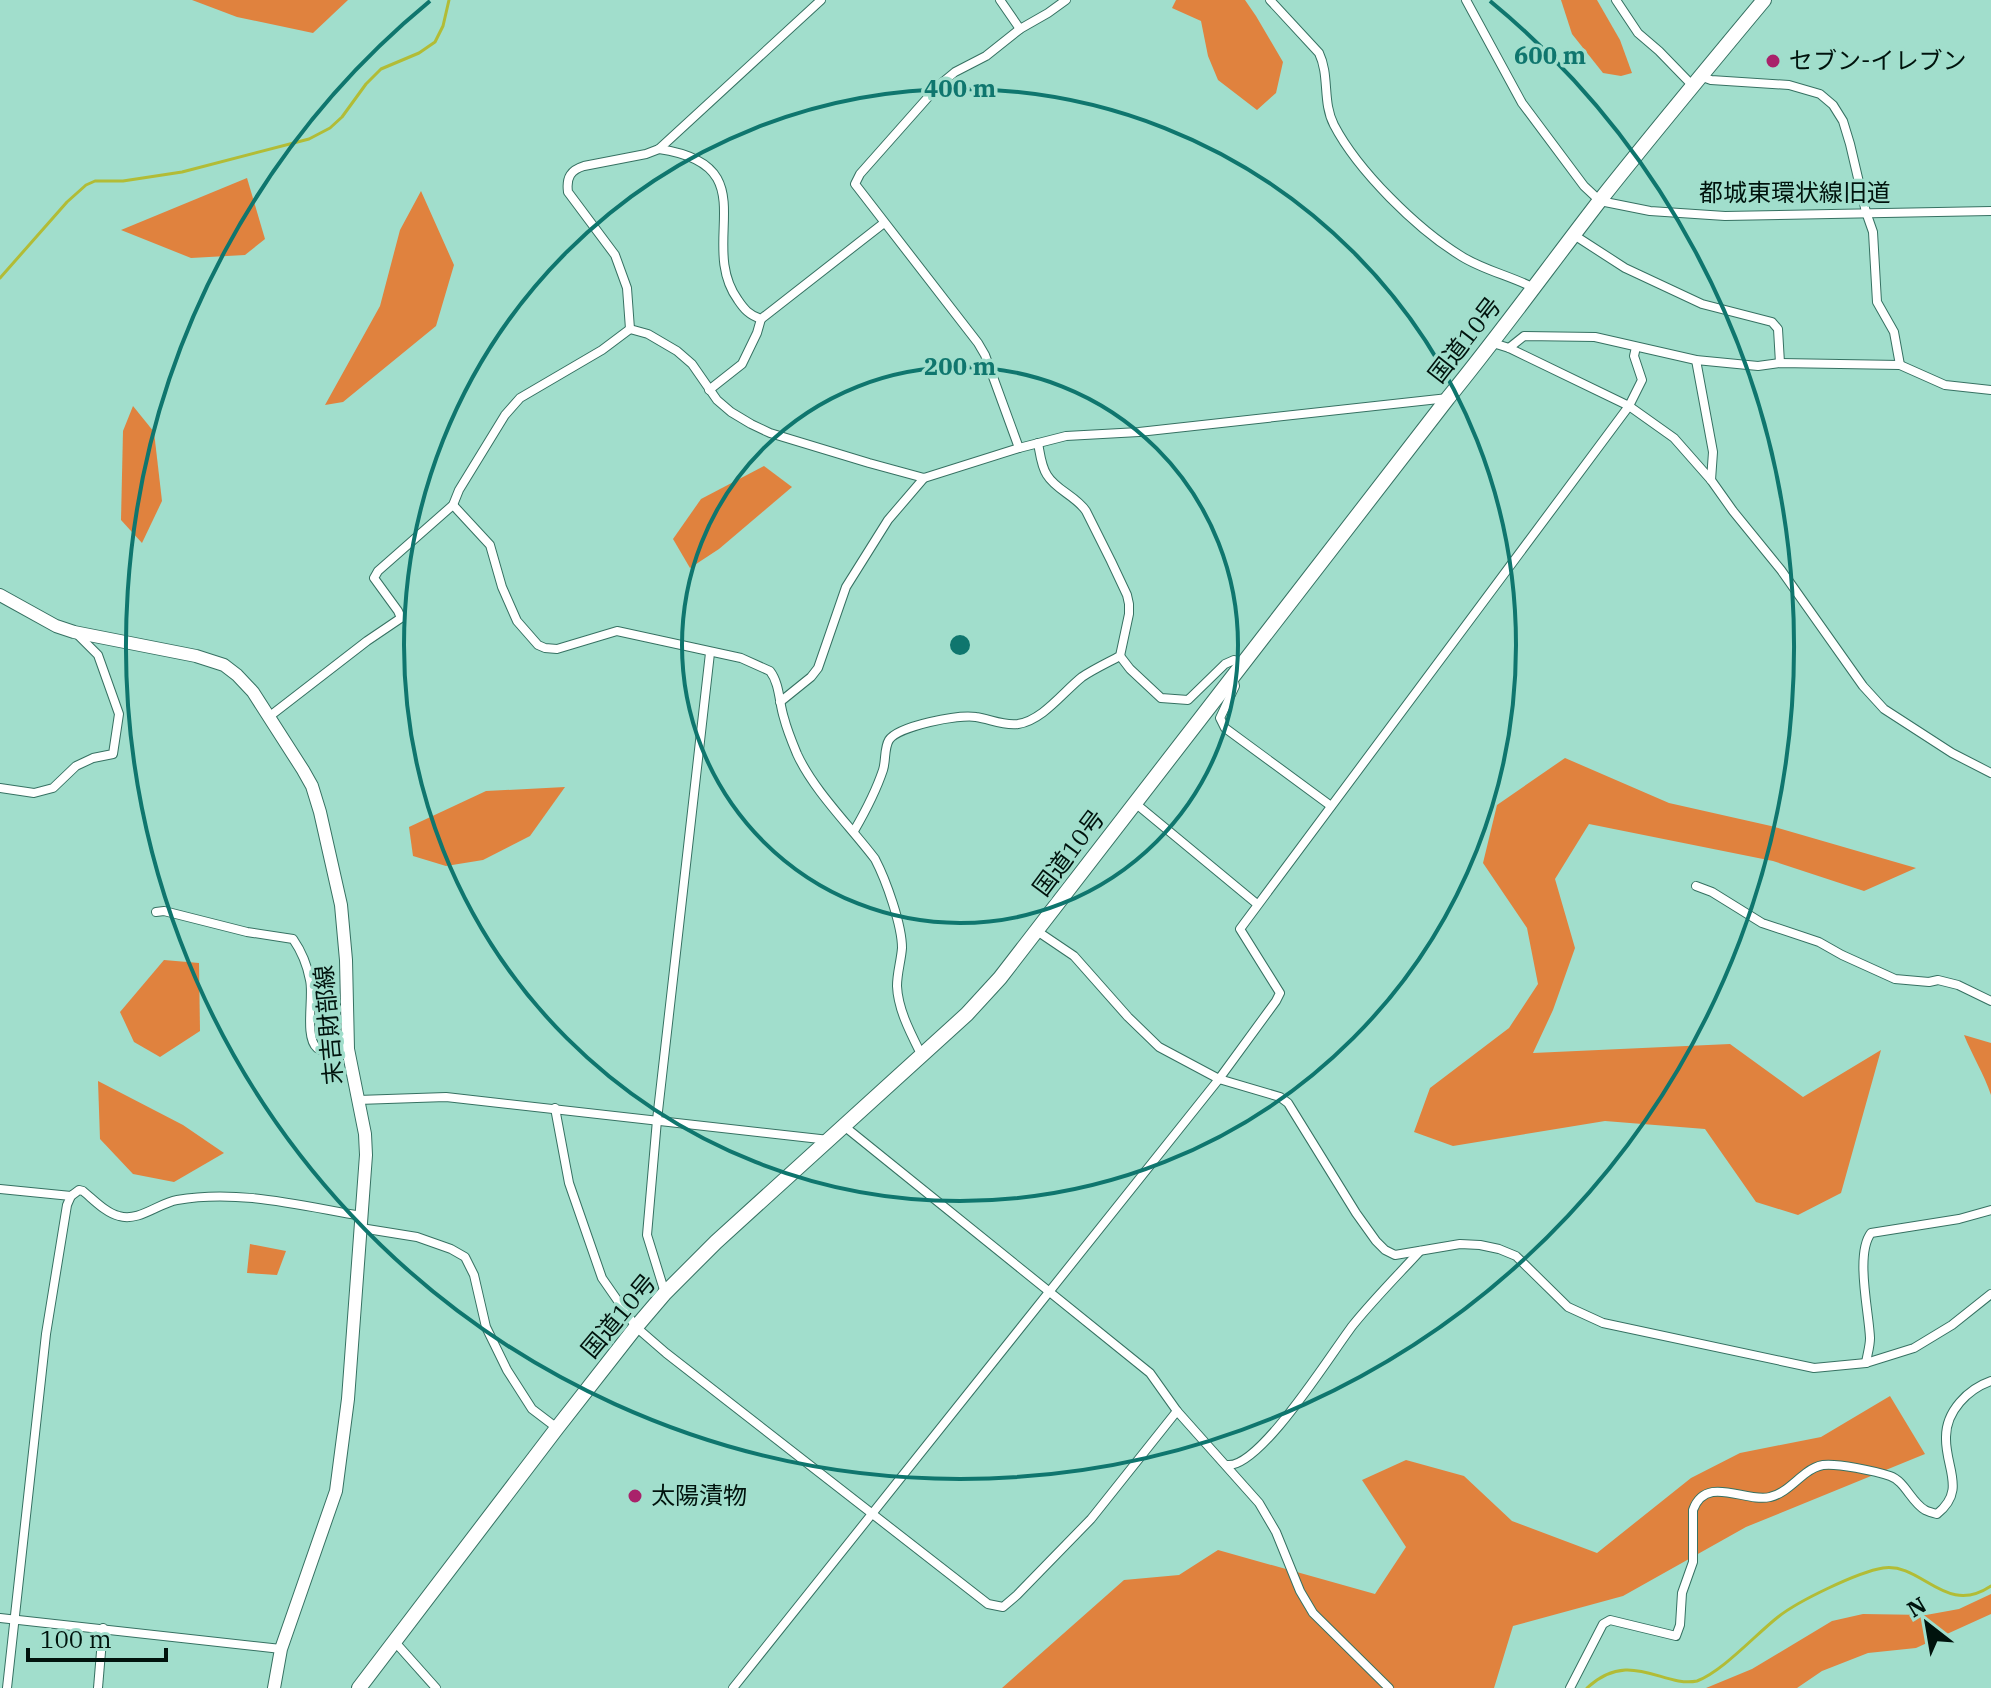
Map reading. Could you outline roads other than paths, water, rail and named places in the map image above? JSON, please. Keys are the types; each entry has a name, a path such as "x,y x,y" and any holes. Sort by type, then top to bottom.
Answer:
{"highway":[{"name":"国道10号","path":"359,1688 557,1428 665,1293 716,1242 967,1014 1000,978 1600,201 1764,0"}],"main road":[{"name":"末吉財部線","path":"0,595 56,626 74,632 196,656 224,665 253,692 270,716 312,786 320,812 341,905 348,1049 365,1134 361,1222 348,1399 336,1491 281,1649 274,1688"}],"street":[{"path":"630,329 627,288 615,255 568,192 570,174 575,169 659,149 821,0"},
{"path":"1000,0 1020,29"},
{"path":"1019,448 978,343 855,184 860,174 938,86 1066,0"},
{"path":"1270,0 1319,53 1323,60 1327,105 1333,124 1376,180 1416,222 1463,257 1534,288"},
{"path":"1466,0 1522,103 1584,186 1600,201"},
{"path":"1616,0 1638,33 1696,80 1789,85 1820,94 1833,105 1843,121 1873,232 1877,302 1894,332 1900,365"},
{"path":"659,149 676,151 696,159 709,167 718,178 722,189 728,280 732,292 746,311 761,319"},
{"name":"都城東環状線旧道","path":"1600,201 1650,211 1725,216 1991,211"},
{"path":"709,390 742,364 761,319 884,223"},
{"path":"1574,235 1625,268 1702,304 1772,322 1778,329 1780,363"},
{"path":"630,329 648,334 677,351 692,364 709,390 731,412 770,433 924,478"},
{"path":"270,716 401,618 374,578 378,571 453,505 505,415 520,398 602,350 630,329"},
{"path":"1509,348 1524,336 1595,337 1696,360 1758,366 1780,363 1900,365 1945,385 1991,390"},
{"path":"1493,343 1629,406 1674,438 1781,570 1863,686 1884,709 1952,753 1991,773"},
{"path":"733,1688 1219,1079 1276,1001 1280,993 1240,929 1629,406 1642,380 1634,356 1636,347"},
{"path":"1696,360 1713,452 1711,480"},
{"path":"780,702 818,668 846,587 888,520 924,478 1066,436 1139,432 1448,398"},
{"path":"854,831 882,774 890,738 924,723 961,716 974,716 1001,724 1024,722 1045,709 1083,676 1120,656 1129,614 1127,595 1080,502 1047,475 1038,443"},
{"path":"453,505 490,545 502,587 517,621 538,645 557,649 617,631 741,658 770,671 776,681 787,731 798,756 881,869 902,948 897,987 905,1022 922,1056"},
{"path":"0,788 34,793 53,788 76,766 113,754 119,714 98,655 74,632"},
{"path":"665,1293 647,1235 657,1120 710,653"},
{"path":"1120,656 1161,698 1188,700 1225,664 1234,660 1243,664"},
{"path":"1233,677 1235,686 1220,718 1225,728 1331,806"},
{"path":"1135,803 1257,904"},
{"path":"1696,886 1712,892 1762,923 1819,942 1895,979 1938,980 1958,985 1991,1001"},
{"path":"156,912 164,911 247,932 293,939 305,957 311,984 311,1038 316,1047 324,1051 348,1049"},
{"path":"1037,931 1074,956 1159,1047 1219,1079 1280,1097 1288,1103 1356,1213 1376,1241 1395,1255 1460,1244 1499,1249 1516,1256 1568,1307 1603,1323 1814,1368 1866,1363 1914,1348 1952,1325 1991,1294"},
{"path":"358,1100 446,1097 829,1140"},
{"path":"555,1108 569,1183 602,1278 636,1327 988,1604 1003,1607 1017,1595 1091,1519 1177,1411"},
{"path":"844,1126 1150,1373 1177,1411 1259,1503 1276,1532 1300,1591 1313,1613 1389,1688"},
{"path":"0,1189 71,1196"},
{"path":"7,1688 46,1334 67,1205 75,1192 83,1191 109,1212 126,1217 174,1200 242,1197 361,1222 451,1249 465,1257 474,1275 486,1327 507,1370 532,1409 557,1428"},
{"path":"1866,1363 1870,1343 1864,1259 1866,1240 1871,1233 1959,1219 1991,1210"},
{"path":"1227,1465 1242,1463 1264,1443 1351,1327 1421,1251"},
{"path":"1570,1688 1603,1624 1610,1620 1676,1636 1680,1625 1682,1593 1693,1562 1693,1510 1701,1498 1711,1491 1772,1497 1821,1465 1894,1477 1919,1505 1937,1514 1948,1505 1953,1490 1946,1437 1950,1420 1966,1394 1991,1381"},
{"path":"0,1618 281,1649"},
{"path":"98,1688 103,1628"},
{"path":"395,1642 436,1688"}],"waterway":[{"path":"0,278 67,202 86,185 95,181 123,181 182,172 309,139 330,128 381,69 419,53 435,42 443,26 449,0"},
{"path":"1587,1688 1603,1677 1632,1670 1684,1682 1697,1681 1728,1661 1787,1610 1829,1588 1883,1568 1897,1568 1960,1595 1975,1594 1991,1586"}],"place":[{"name":"セブン-イレブン","path":"1773,61"},
{"name":"太陽漬物","path":"635,1496"}]}
